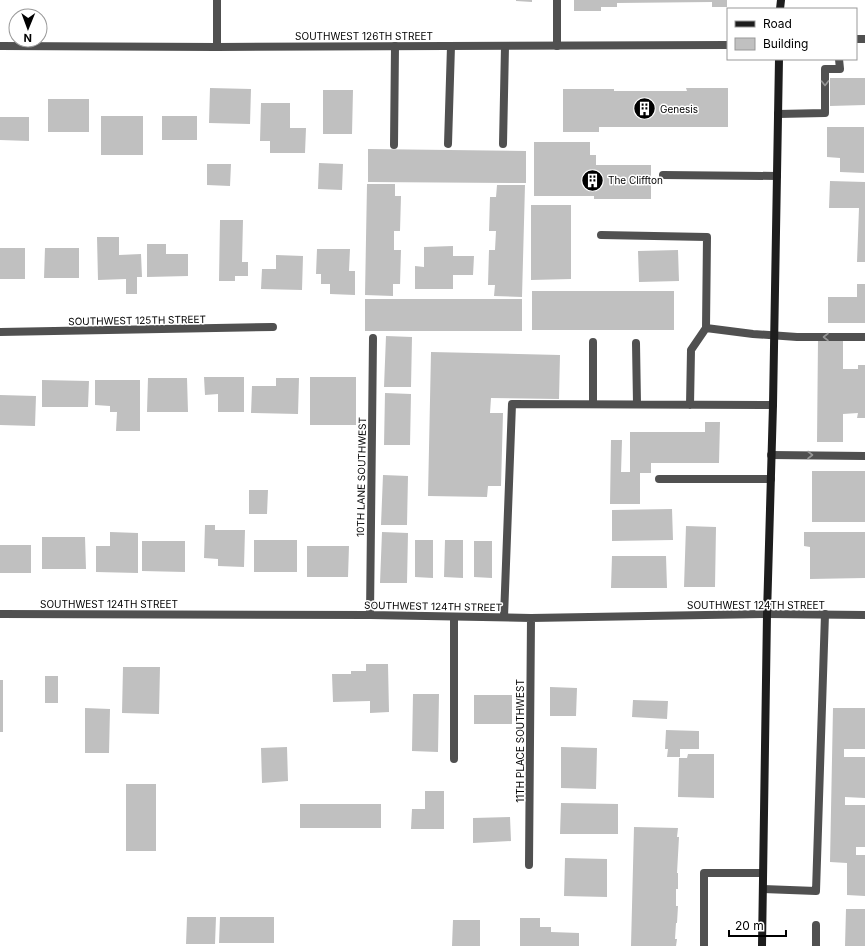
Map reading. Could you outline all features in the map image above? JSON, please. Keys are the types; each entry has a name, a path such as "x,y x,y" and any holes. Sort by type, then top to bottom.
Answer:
{"main road":[{"path":"762,946 767,614 773,405 779,60"}],"street":[{"path":"217,0 217,47"},
{"path":"557,0 557,46"},
{"name":"SOUTHWEST 126TH STREET","path":"0,46 217,47 727,45"},
{"path":"394,145 395,46"},
{"path":"448,144 451,46"},
{"path":"503,144 505,46"},
{"path":"778,114 825,113 825,69 840,69 840,60"},
{"path":"663,175 777,176"},
{"path":"601,235 707,237 706,328 690,350 690,405"},
{"name":"SOUTHWEST 125TH STREET","path":"0,332 273,328"},
{"path":"706,328 753,334 797,337 865,338"},
{"name":"10TH LANE SOUTHWEST","path":"370,615 373,338"},
{"path":"593,342 593,404"},
{"path":"636,343 637,404"},
{"path":"504,617 512,404 773,405"},
{"path":"771,455 865,456"},
{"path":"659,479 771,479"},
{"name":"SOUTHWEST 124TH STREET","path":"0,614 370,615 531,618 767,614 865,615"},
{"path":"763,889 816,891 825,614"},
{"path":"454,616 454,759"},
{"name":"11TH PLACE SOUTHWEST","path":"529,865 531,618"},
{"path":"704,946 704,873 763,873"},
{"path":"816,925 816,946"}],"building":[{"path":"532,0 532,2 516,1"},
{"path":"574,0 727,0 727,7 712,7 712,2 617,3 617,7 601,7 601,11 574,11"},
{"path":"830,78 865,78 865,105 830,106"},
{"path":"210,88 251,89 250,124 209,123"},
{"name":"Genesis","path":"686,88 728,88 728,127 599,127 599,132 563,132 563,89 687,91"},
{"path":"323,90 353,90 352,134 323,134"},
{"path":"48,99 89,99 89,132 48,132"},
{"path":"261,103 290,103 290,128 306,128 305,153 270,153 270,141 260,141"},
{"path":"101,116 143,116 143,155 101,155"},
{"path":"162,116 197,116 197,140 162,140"},
{"path":"0,117 29,117 29,141 0,140"},
{"path":"827,127 864,127 864,173 840,172 840,158 827,157"},
{"name":"The Cliffton","path":"534,142 590,142 590,155 596,155 596,165 651,165 651,199 594,199 594,196 534,196"},
{"path":"368,149 526,151 526,183 368,182"},
{"path":"319,163 343,164 342,190 318,189"},
{"path":"207,164 231,164 230,186 207,185"},
{"path":"830,181 865,182 865,262 857,262 859,208 829,208"},
{"path":"367,184 395,184 395,196 401,196 400,231 394,231 394,250 401,250 400,284 393,284 393,296 365,295"},
{"path":"497,185 525,185 522,297 494,296 495,285 488,285 489,250 495,250 496,231 489,231 490,197 496,197"},
{"path":"531,205 571,205 571,279 531,280"},
{"path":"220,220 243,220 242,262 248,262 248,276 235,276 235,281 219,281"},
{"path":"97,237 119,237 119,255 141,254 142,277 137,277 137,294 126,294 126,279 98,280"},
{"path":"147,244 166,244 166,254 188,254 188,276 147,277"},
{"path":"453,246 453,256 474,256 473,275 453,275 453,289 415,289 415,266 424,267 424,247"},
{"path":"0,248 25,248 25,279 0,279"},
{"path":"45,248 79,248 79,278 44,278"},
{"path":"317,249 350,249 349,271 355,271 355,295 330,294 330,284 321,284 321,274 316,274"},
{"path":"678,250 679,281 639,282 638,251"},
{"path":"276,255 303,256 302,290 261,289 262,269 276,269"},
{"path":"857,284 865,284 865,323 828,323 828,297 857,297"},
{"path":"532,291 674,291 674,330 532,330"},
{"path":"365,299 522,299 522,331 365,331"},
{"path":"386,336 412,337 411,387 384,387"},
{"path":"818,339 843,339 843,369 858,369 858,365 865,365 865,418 857,418 858,413 843,414 843,442 817,442"},
{"path":"431,352 560,355 559,399 491,398 490,413 503,413 501,486 488,486 487,497 428,496"},
{"path":"204,377 244,377 244,412 218,412 218,394 205,395"},
{"path":"310,377 356,377 356,425 310,425"},
{"path":"148,378 187,378 188,412 147,412"},
{"path":"276,378 299,378 298,414 251,413 252,386 276,386"},
{"path":"42,380 89,381 88,407 42,407"},
{"path":"95,380 140,380 140,431 116,431 117,412 110,412 110,406 95,405"},
{"path":"385,393 411,394 410,445 384,445"},
{"path":"0,395 36,396 35,426 0,425"},
{"path":"705,422 720,422 719,463 651,463 651,473 640,473 640,504 610,504 611,440 622,440 621,472 630,472 630,432 705,432"},
{"path":"812,471 865,471 865,522 812,522"},
{"path":"383,475 408,476 407,525 381,525"},
{"path":"249,490 268,490 267,514 249,514"},
{"path":"672,509 673,540 612,541 612,510"},
{"path":"205,525 215,525 215,530 245,530 244,567 218,566 218,559 204,558"},
{"path":"686,526 716,527 715,587 684,587"},
{"path":"110,532 138,533 138,573 96,572 96,546 110,546"},
{"path":"382,532 408,533 407,583 380,583"},
{"path":"804,532 865,532 865,578 810,579 810,547 804,546"},
{"path":"42,537 85,537 86,569 42,569"},
{"path":"254,540 297,540 297,572 254,572"},
{"path":"415,540 433,540 433,578 415,577"},
{"path":"445,540 463,540 463,578 444,577"},
{"path":"142,541 185,541 185,572 142,571"},
{"path":"474,541 492,541 492,578 474,577"},
{"path":"0,545 31,545 31,573 0,573"},
{"path":"307,546 349,546 348,577 307,577"},
{"path":"612,556 666,556 667,588 611,588"},
{"path":"366,664 388,664 389,712 370,713 370,701 333,702 332,674 351,674 351,671 366,671"},
{"path":"123,667 160,667 159,714 122,713"},
{"path":"45,676 58,676 58,703 45,703"},
{"path":"0,680 3,680 3,732 0,732"},
{"path":"550,687 577,688 576,716 550,716"},
{"path":"413,694 439,694 438,752 412,751"},
{"path":"474,695 512,695 512,724 474,724"},
{"path":"633,700 668,701 667,719 632,717"},
{"path":"85,708 110,709 109,753 85,753"},
{"path":"833,708 865,708 865,749 844,749 844,757 865,757 865,798 845,797 845,805 865,805 865,847 856,847 856,855 865,855 865,896 847,895 847,863 830,862"},
{"path":"666,730 699,731 699,749 680,749 680,757 667,757 668,749 665,749"},
{"path":"287,747 288,781 262,783 261,748"},
{"path":"561,747 597,748 596,789 561,788"},
{"path":"688,754 714,754 714,798 678,797 679,758 687,758"},
{"path":"126,784 156,784 156,851 126,851"},
{"path":"425,791 444,791 444,829 411,829 412,809 425,809"},
{"path":"561,803 618,804 618,834 560,834"},
{"path":"300,804 381,804 381,828 300,828"},
{"path":"510,817 511,841 473,843 473,818"},
{"path":"634,827 678,828 678,889 676,889 676,906 678,906 675,939 677,939 676,946 631,946"},
{"path":"565,858 607,859 607,897 564,896"},
{"path":"846,909 865,909 865,946 845,946"},
{"path":"187,917 216,917 215,944 186,944"},
{"path":"220,917 274,917 274,943 219,943"},
{"path":"520,918 540,918 540,927 551,927 551,932 579,933 579,946 520,946"},
{"path":"453,920 480,920 480,946 452,946"}],"place":[{"name":"Genesis","path":"645,109"},
{"name":"The Cliffton","path":"592,180"}]}
